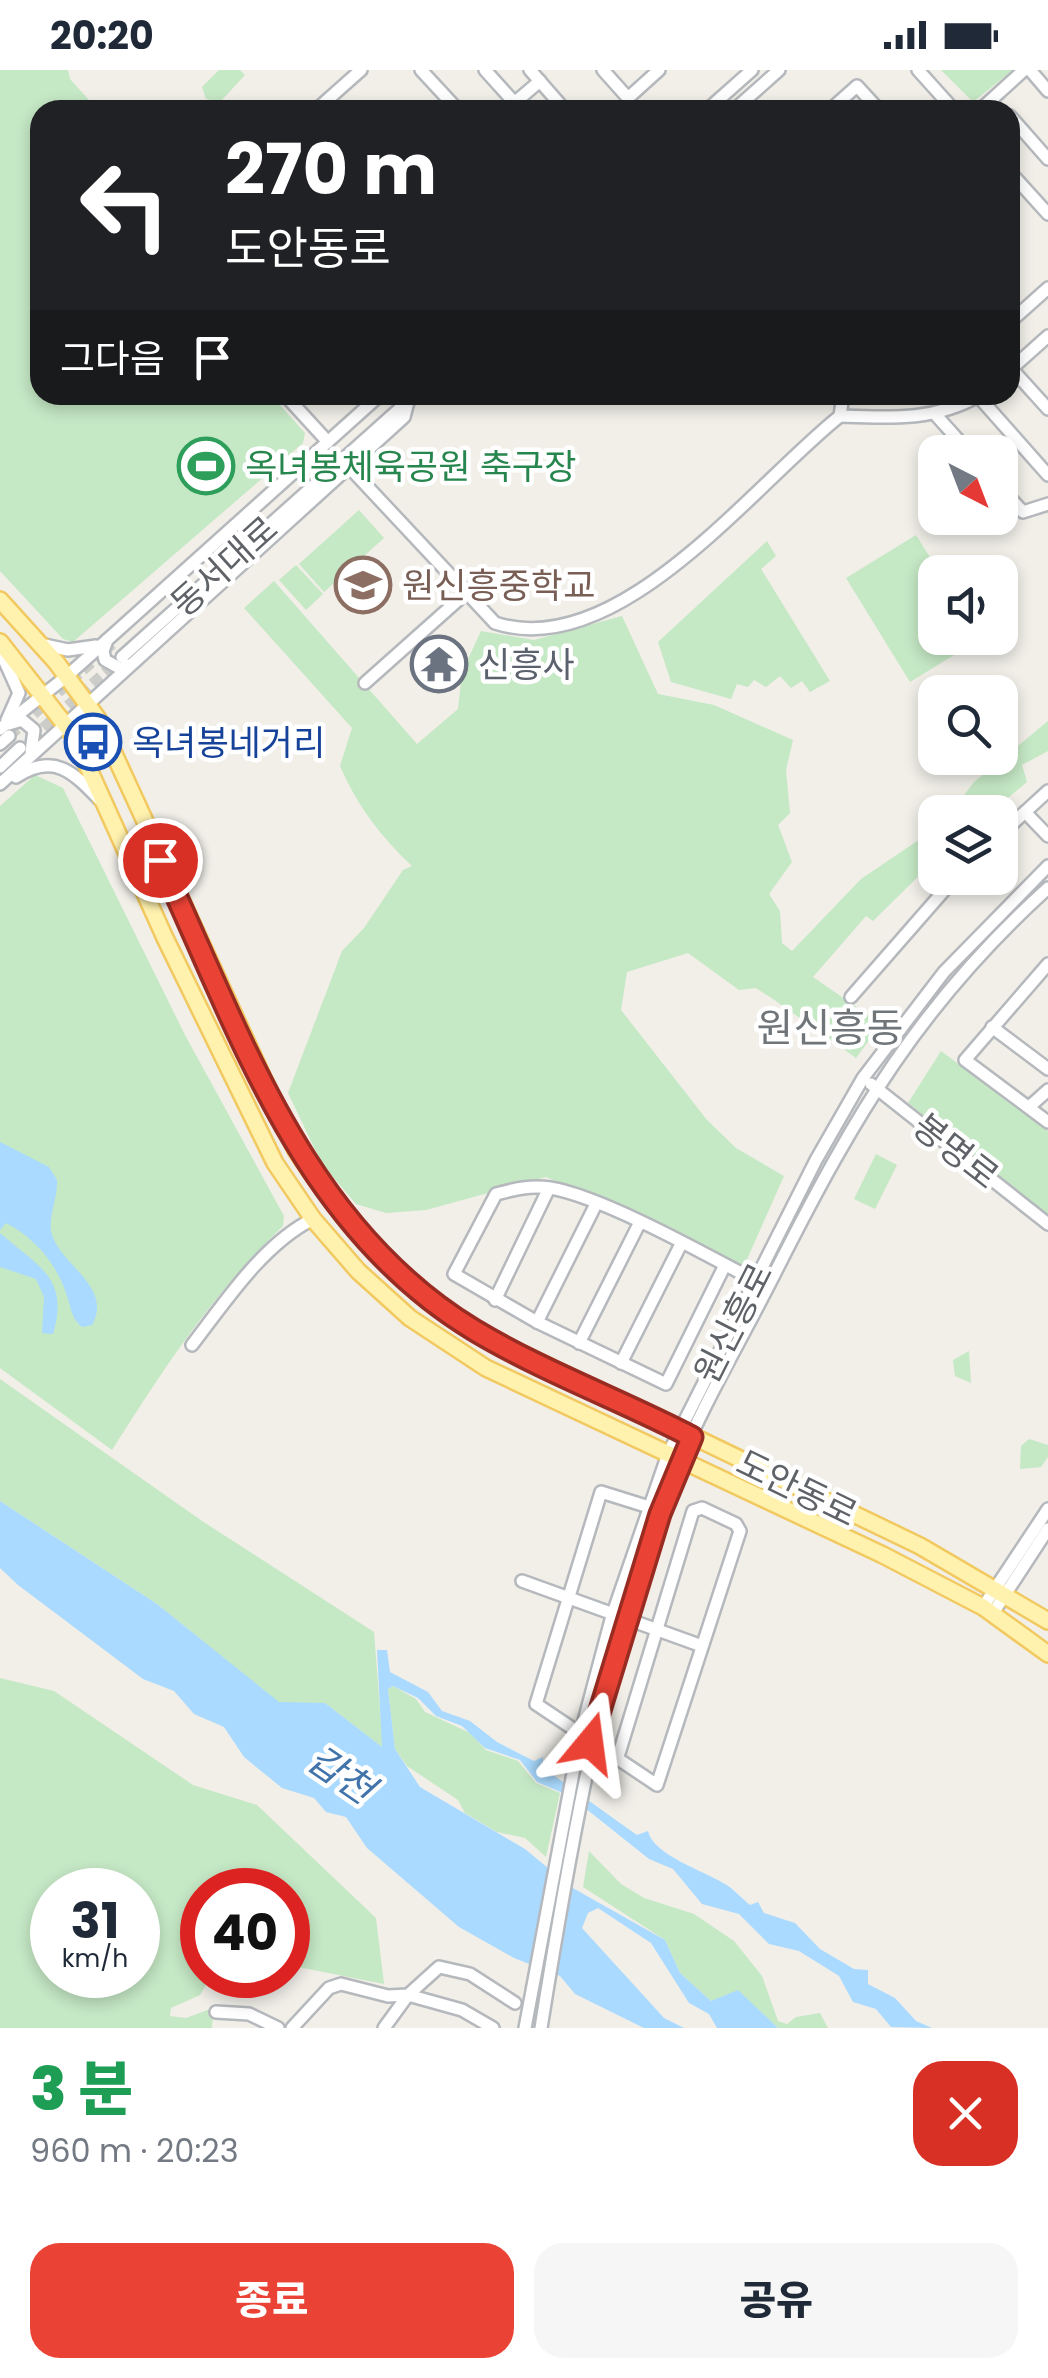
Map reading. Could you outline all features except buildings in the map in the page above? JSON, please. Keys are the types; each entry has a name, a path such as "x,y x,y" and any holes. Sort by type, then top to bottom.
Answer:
{"main road":[{"name":"도안동로","path":"0,600 89,703 296,1150 341,1214 406,1280 473,1329 999,1589 1048,1621"},
{"name":"도안동로","path":"0,642 66,723 254,1123 312,1220 333,1245 410,1318 473,1361 988,1610 1048,1654"}],"street":[{"path":"327,100 361,70"},
{"path":"421,70 449,100"},
{"path":"484,70 508,100"},
{"path":"530,70 556,100"},
{"path":"603,70 628,98 659,70"},
{"path":"718,100 752,70"},
{"path":"745,100 779,70"},
{"path":"918,70 945,100"},
{"path":"992,100 1027,70 1048,91"},
{"path":"522,100 540,81"},
{"path":"841,100 857,86 870,100"},
{"path":"1020,127 1048,158"},
{"path":"1020,183 1048,214"},
{"path":"1020,313 1048,288"},
{"path":"1020,362 1047,339"},
{"path":"1020,379 1048,409"},
{"path":"294,405 328,442"},
{"path":"4,734 369,405"},
{"name":"동서대로","path":"109,641 379,405"},
{"name":"동서대로","path":"122,657 404,405"},
{"path":"0,767 24,754 89,703 350,468 404,417 409,405"},
{"path":"350,468 495,623 516,630 570,622 607,609 678,562 840,416 841,405"},
{"path":"840,416 900,419 936,414 958,405"},
{"path":"987,405 1048,475"},
{"path":"936,414 955,435"},
{"path":"1018,507 1023,512 1048,504"},
{"path":"365,683 466,594"},
{"path":"40,644 68,650 109,641"},
{"path":"109,641 102,651 106,660 121,669 138,659"},
{"path":"0,652 20,693 4,734"},
{"path":"0,786 35,742 34,730 22,720 4,734"},
{"path":"0,786 35,766 56,764 75,774 102,801"},
{"path":"1018,818 1048,792"},
{"path":"1025,812 1048,836"},
{"name":"원신흥로","path":"686,1433 754,1280 863,1078 944,972 1048,866"},
{"name":"원신흥로","path":"527,2021 585,1740 649,1507 840,1145 875,1087 950,988 1048,888"},
{"path":"852,997 940,895"},
{"path":"1046,973 965,1060 1048,1122"},
{"path":"992,1027 1048,1069"},
{"name":"봉명로","path":"863,1078 1047,1222"},
{"path":"1029,1107 1048,1090"},
{"path":"724,1265 666,1384 536,1322 454,1274 496,1194 532,1186 596,1204 639,1224 724,1265 754,1280"},
{"path":"494,1300 550,1188"},
{"path":"536,1322 596,1204"},
{"path":"192,1345 260,1264 291,1232 312,1220"},
{"path":"579,1343 639,1224"},
{"path":"621,1363 680,1244"},
{"name":"원신흥로","path":"619,1618 674,1457"},
{"path":"617,1760 694,1511 702,1508 736,1524 740,1532 657,1785 617,1760 585,1740 536,1704 601,1492 649,1507"},
{"path":"988,1610 1048,1509"},
{"path":"999,1589 1048,1528"},
{"path":"522,1581 702,1646"},
{"name":"원신흥로","path":"542,2025 585,1740"},
{"path":"384,2028 408,1994 439,1967 453,1968 515,2004"},
{"path":"292,2028 329,1988 340,1984 388,1996 408,1994 462,2010 493,2028"},
{"path":"216,2012 249,2014 278,2028"}],"green space":[{"path":"0,70 68,70 70,79 89,100 30,100 30,405 280,405 305,433 303,443 73,642 63,639 0,571"},
{"path":"219,70 240,70 245,75 222,100 206,99 202,87"},
{"path":"941,70 1013,70 976,100"},
{"path":"359,510 384,538 324,592 299,564"},
{"path":"916,535 928,555 918,555 918,655 954,655 910,682 846,578"},
{"path":"767,541 776,556 761,569 830,681 810,692 802,681 791,688 780,676 766,687 754,680 748,687 737,684 731,699 671,682 658,642"},
{"path":"296,565 323,594 306,610 279,580"},
{"path":"274,581 417,744 458,709 462,672 481,631 534,640 622,616 658,694 714,705 793,740 786,770 790,813 778,825 792,862 769,894 780,911 782,943 792,951 861,879 918,840 918,877 873,921 866,916 813,977 881,1024 856,1058 756,988 739,990 688,953 627,972 621,1010 707,1120 736,1148 784,1176 744,1266 546,1177 426,1210 386,1213 356,1204 322,1164 288,1093 342,951 364,928 403,870 412,866 370,819 340,766 352,728 244,608"},
{"path":"1048,721 1048,751 1022,765 1027,782 1011,795 964,795 982,775 1018,775 1018,746"},
{"path":"35,775 63,788 185,1035 284,1216 283,1226 233,1278 190,1333 112,1450 0,1368 0,806"},
{"path":"941,1051 1048,1131 1048,1216 908,1103"},
{"path":"876,1154 897,1165 875,1209 854,1199"},
{"path":"969,1351 971,1383 955,1376 953,1360"},
{"path":"0,1379 202,1521 374,1632 383,1748 325,1703 279,1703 157,1604 0,1501"},
{"path":"1029,1439 1048,1445 1048,1457 1041,1467 1020,1469 1021,1446"},
{"path":"0,1678 54,1691 193,1785 257,1805 376,1918 384,1984 310,1969 310,1868 180,1868 180,1998 193,1998 171,2008 170,2016 186,2018 213,2008 212,2028 0,2028"},
{"path":"393,1686 416,1699 425,1712 470,1733 486,1750 518,1761 536,1783 560,1793 546,1857 525,1838 497,1832 465,1813 458,1800 407,1766 395,1749 388,1689"},
{"path":"589,1851 621,1884 644,1898 694,1914 734,1941 762,1976 778,2021 787,2024 796,2017 820,2013 828,2028 778,2028 738,1991 711,2001 680,1973 665,1940 583,1887"}],"water":[{"path":"0,1142 49,1167 57,1180 52,1235 96,1299 92,1325 82,1327 75,1319 62,1282 35,1243 6,1223 0,1230"},
{"path":"0,1233 47,1274 57,1299 53,1334 42,1333 44,1297 36,1279 0,1267"},
{"name":"갑천","path":"0,1501 157,1604 279,1702 325,1703 382,1747 377,1650 387,1650 390,1672 428,1692 442,1711 470,1721 497,1742 534,1761 543,1757 543,1768 637,1835 648,1831 669,1855 725,1884 750,1905 758,1902 764,1913 795,1923 820,1949 854,1969 868,1970 868,1984 895,1998 916,2021 932,2028 891,2027 876,2009 853,2002 839,1976 799,1951 769,1944 739,1914 702,1904 673,1869 649,1859 570,1796 537,1782 520,1760 485,1748 462,1726 436,1716 418,1698 393,1686 388,1689 395,1749 420,1787 525,1849 571,1887 665,1940 680,1973 711,2001 738,1990 778,2028 717,2028 709,2014 689,2003 651,1943 598,1908 588,1913 582,1928 664,2018 684,2028 644,2028 575,1994 560,1976 514,1958 459,1927 367,1848 346,1817 326,1812 314,1798 282,1788 244,1757 224,1727 194,1714 174,1691 143,1679 18,1585 0,1568"}],"tunnel":[{"path":"9,736 112,644"},
{"path":"31,739 118,661"}],"place":[{"name":"옥녀봉체육공원 축구장","path":"206,466"},
{"name":"원신흥중학교","path":"363,585"},
{"name":"신흥사","path":"439,664"},
{"name":"옥녀봉네거리","path":"93,742"}],"district":[{"name":"원신흥동","path":"830,1028"}],"route":[{"path":"160,860 296,1150 341,1214 374,1250 406,1280 473,1329 692,1437 660,1514 590,1743"}]}
